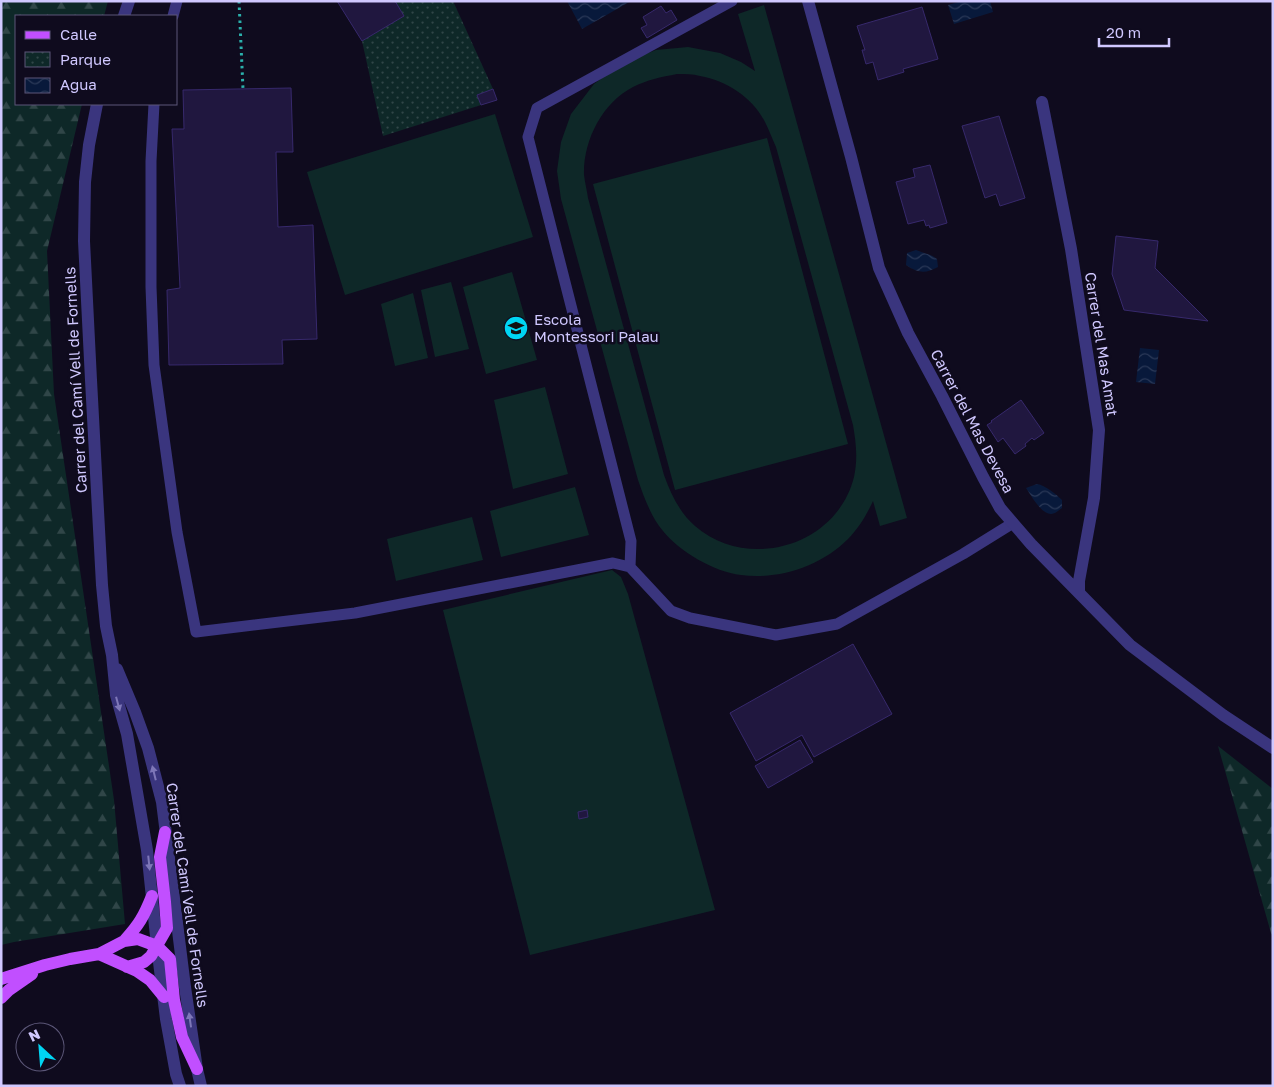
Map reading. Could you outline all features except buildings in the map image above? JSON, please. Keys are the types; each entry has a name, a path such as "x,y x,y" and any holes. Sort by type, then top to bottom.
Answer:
{"main road":[{"path":"127,967 144,962 151,956 167,928 160,857 165,832"},
{"path":"124,941 144,916 152,896"},
{"path":"1,979 70,959 99,954 124,941 138,939 157,946 170,960 174,1000 182,1037 197,1069"},
{"path":"99,954 137,971 150,980 164,997"},
{"path":"1,998 9,990 45,966"}],"street":[{"path":"124,15 130,1"},
{"name":"Carrer del Mas Devesa","path":"808,1 879,268 908,333 1000,508 1031,544 1130,645 1223,715 1273,748"},
{"name":"Carrer del Mas Amat","path":"1042,102 1071,250 1099,430 1094,498 1079,581 1079,593"},
{"name":"Carrer del Camí Vell de Fornells","path":"97,105 89,145 85,182 84,241 100,551 106,626 112,655 116,695 140,805 171,1047 180,1086"},
{"name":"Carrer del Camí Vell de Fornells","path":"112,655 148,748 162,802 197,1069 201,1086"}],"lane":[{"path":"173,15 177,1"},
{"path":"630,567 630,541 528,137 536,108 732,1"},
{"path":"154,105 151,161 151,287 154,365 177,532 196,632 355,613 613,563 630,567 671,611 690,618 776,635 837,624 963,554 1013,523"}],"path":[{"path":"239,1 242,89"}],"green space":[{"path":"1,1 108,1 104,15 15,15 15,105 82,105 47,251 54,394 114,800 125,924 1,945"},
{"path":"395,1 453,1 493,89 477,95 481,105 383,136 362,41 404,16"},
{"path":"764,5 907,518 880,526 873,501 852,535 825,557 813,564 785,573 756,576 720,570 688,553 670,539 651,513 638,480 561,199 557,171 561,142 571,114 594,84 624,62 656,50 688,47 720,53 741,62 755,71 738,14","holes":["677,74 710,78 729,86 746,98 760,113 765,122 776,147 853,425 856,464 854,477 844,501 829,520 810,535 788,545 764,549 740,547 716,540 695,526 684,515 676,502 664,475 588,198 584,175 585,162 587,149 596,124 612,103 633,87 654,79"]},
{"path":"495,114 533,237 345,295 307,172"},
{"path":"767,138 848,444 675,490 593,184"},
{"path":"512,272 537,360 486,374 463,287"},
{"path":"451,282 469,349 435,357 421,290"},
{"path":"413,293 428,358 395,366 381,304"},
{"path":"545,387 568,474 513,489 494,400"},
{"path":"575,487 589,535 501,557 490,511"},
{"path":"472,517 483,560 396,581 387,539"},
{"path":"612,570 621,577 628,594 715,910 530,955 443,610"},
{"path":"1218,746 1273,789 1273,940"}],"water":[{"path":"567,1 631,1 582,29"},
{"path":"962,1 990,1 993,12 954,24 948,5"},
{"path":"916,250 937,259 938,267 922,272 906,265 907,253"},
{"path":"1140,348 1159,350 1155,384 1136,382"},
{"path":"1037,484 1047,488 1062,500 1062,508 1051,514 1040,508 1026,488"}],"place":[{"name":"Escola Montessori Palau","path":"516,328"}]}
